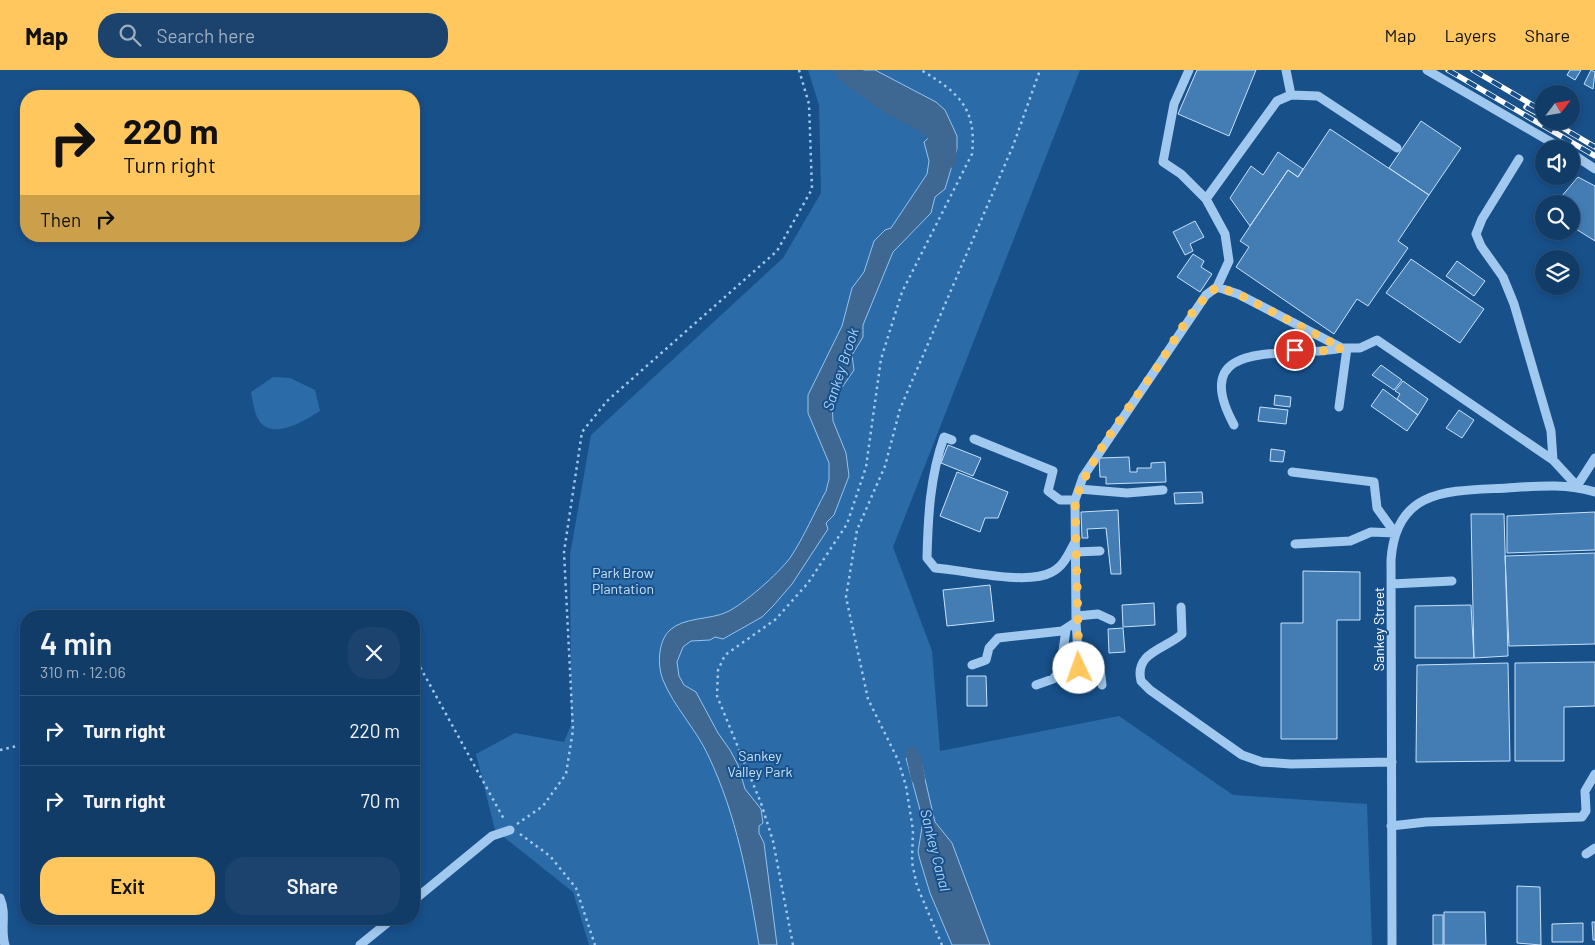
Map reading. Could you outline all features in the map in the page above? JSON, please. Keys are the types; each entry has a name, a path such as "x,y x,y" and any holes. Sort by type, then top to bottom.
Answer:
{"street":[{"path":"1102,685 1100,668 1079,668 1075,500 1089,469 1200,303 1206,295 1217,287 1229,261 1225,234 1206,198 1181,174 1163,162 1174,104 1189,70"},
{"path":"1286,70 1291,95"},
{"path":"1427,70 1548,140"},
{"path":"1206,198 1277,101 1291,95 1318,96 1397,148"},
{"path":"1518,159 1482,219 1476,234 1481,246 1503,277 1514,304 1551,431 1553,460"},
{"path":"1580,159 1595,168"},
{"path":"1217,287 1238,294 1344,348"},
{"path":"1234,425 1225,409 1220,384 1225,370 1235,362 1251,355 1270,352 1329,351 1344,348 1360,348 1377,340 1553,460 1577,486 1595,458"},
{"path":"1339,407 1344,348"},
{"path":"952,440 944,437 934,464 928,522 927,558 935,568 1030,579 1052,573 1063,564 1075,542"},
{"path":"974,439 1053,470 1048,492 1060,500 1075,500"},
{"path":"1292,472 1374,482 1378,508 1395,533"},
{"name":"Sankey Street","path":"1392,945 1392,553 1395,533 1400,522 1419,502 1446,491 1577,486 1595,492"},
{"path":"1079,489 1089,492 1127,493 1162,490"},
{"path":"1294,544 1350,541 1371,532 1395,533"},
{"path":"1075,552 1100,551"},
{"path":"1392,584 1452,581"},
{"path":"1182,608 1182,634 1172,643 1146,656 1141,665 1141,681 1150,690 1242,755 1262,762 1291,764 1392,762"},
{"path":"1036,685 1053,680 1060,671 1066,630 1077,619 1098,614 1111,620"},
{"path":"972,665 986,660 989,648 998,638 1066,630"},
{"path":"1391,826 1426,822 1582,817 1586,811 1585,791 1595,774"},
{"path":"420,895 492,836 510,830"},
{"path":"1586,854 1595,848"},
{"path":"0,898 4,908 1,937 5,945"},
{"path":"360,945 385,925"}],"path":[{"path":"510,830 542,806 566,774 573,730 564,552 582,432 607,401 777,251 812,189 809,104 799,70"},
{"path":"793,945 773,841 761,802 717,696 718,670 725,655 776,619 808,583 847,524 858,495 866,467 881,359 902,292 919,262 972,154 974,137 971,119 963,102 945,84 921,70"},
{"path":"420,667 510,830 523,835 550,856 576,888 595,945"},
{"path":"0,750 20,745"}],"green space":[{"name":"Sankey Valley Park","path":"808,70 1080,70 893,547 932,651 940,751 1119,716 1233,795 1367,804 1372,945 589,945 573,892 495,830 476,754 515,733 564,742 571,725 570,555 591,435 783,258 821,193 819,105"},
{"path":"273,377 290,378 315,390 320,411 290,427 273,429 266,427 256,415 251,392"}],"water":[{"path":"841,70 875,70 936,102 945,110 957,136 957,149 945,189 935,197 931,213 893,252 863,325 863,337 852,355 854,370 832,402 833,421 846,453 849,476 834,515 826,523 828,529 792,584 762,617 723,639 715,637 710,640 691,641 683,647 677,662 679,676 684,685 696,692 738,765 745,789 761,809 763,823 759,826 759,833 764,843 777,945 759,945 746,872 727,801 703,745 663,680 659,660 663,640 670,630 682,623 720,615 734,608 751,596 777,572 790,558 800,542 826,491 829,479 829,463 808,413 808,395 842,326 852,288 864,272 874,241 885,230 891,228 927,174 929,161 924,142 938,129 937,122 932,117 915,108 879,98 864,89"},
{"path":"906,758 921,762 935,822 952,843 990,945 952,945 930,893 918,852 923,821"}],"building":[{"path":"1197,70 1256,70 1229,136 1178,114"},
{"path":"1570,70 1581,70 1575,80 1567,75"},
{"path":"1591,70 1595,72 1593,89 1584,84"},
{"path":"1421,121 1461,148 1429,195 1389,168"},
{"path":"1330,129 1429,195 1398,241 1408,248 1368,306 1357,299 1334,334 1236,267 1249,247 1240,241 1288,170 1298,177"},
{"path":"1278,152 1303,169 1298,177 1288,170 1250,226 1230,198 1251,166 1263,175"},
{"path":"1580,178 1595,186 1595,241 1580,232 1580,195 1563,195 1571,185 1580,185"},
{"path":"1195,221 1204,237 1190,244 1193,251 1185,255 1173,232"},
{"path":"1193,254 1204,261 1201,267 1212,274 1200,292 1177,277"},
{"path":"1411,259 1484,309 1460,343 1386,293"},
{"path":"1457,261 1485,281 1474,296 1446,276"},
{"path":"1381,365 1402,380 1394,390 1372,375"},
{"path":"1403,381 1428,399 1418,415 1397,399 1400,394 1395,391"},
{"path":"1383,389 1418,415 1407,431 1371,406"},
{"path":"1275,395 1291,397 1290,407 1274,405"},
{"path":"1260,407 1288,410 1286,424 1258,421"},
{"path":"1459,410 1474,420 1462,438 1446,428"},
{"path":"948,445 981,458 973,476 941,463"},
{"path":"1271,449 1285,451 1283,462 1270,461"},
{"path":"1129,457 1130,472 1137,472 1137,468 1151,468 1151,463 1165,462 1166,482 1106,484 1106,477 1100,477 1099,458"},
{"path":"957,472 1008,492 998,518 985,518 980,532 940,516"},
{"path":"1202,492 1203,503 1175,504 1174,493"},
{"path":"1118,510 1121,574 1111,574 1106,528 1087,529 1088,538 1082,538 1081,512"},
{"path":"1595,512 1595,550 1507,553 1507,516"},
{"path":"1471,514 1504,514 1508,656 1474,658"},
{"path":"1595,553 1595,644 1509,646 1505,556"},
{"path":"1303,571 1360,572 1360,620 1337,620 1337,739 1281,739 1281,623 1303,623"},
{"path":"990,585 994,621 947,626 943,590"},
{"path":"1154,603 1155,625 1123,627 1122,605"},
{"path":"1471,605 1474,658 1415,658 1415,606"},
{"path":"1123,628 1125,652 1109,653 1108,629"},
{"path":"1595,662 1595,706 1564,707 1564,761 1515,761 1515,663"},
{"path":"1508,663 1510,761 1416,762 1417,665"},
{"path":"967,676 986,676 987,706 967,706"},
{"path":"1517,886 1540,887 1541,945 1517,943"},
{"path":"1444,912 1485,912 1486,945 1444,945"},
{"path":"1433,915 1443,915 1443,945 1433,945"},
{"path":"1592,922 1595,922 1595,940 1593,940"},
{"path":"1583,923 1583,942 1552,942 1552,924"}],"waterway":[{"name":"Sankey Brook","path":"845,70 878,95 918,117 935,130 942,138 945,148 945,159"},
{"name":"Sankey Canal","path":"913,754 918,778"}],"railway":[{"path":"1448,70 1595,156"},
{"path":"1473,70 1535,106"},
{"path":"1526,107 1535,112"},
{"path":"1566,130 1595,147"}],"route":[{"path":"1079,668 1076,622 1075,500 1084,477 1163,358 1206,295 1217,287 1238,294 1342,348 1329,351 1295,350"}],"park label":[{"name":"Park Brow Plantation","path":"623,580"}]}
